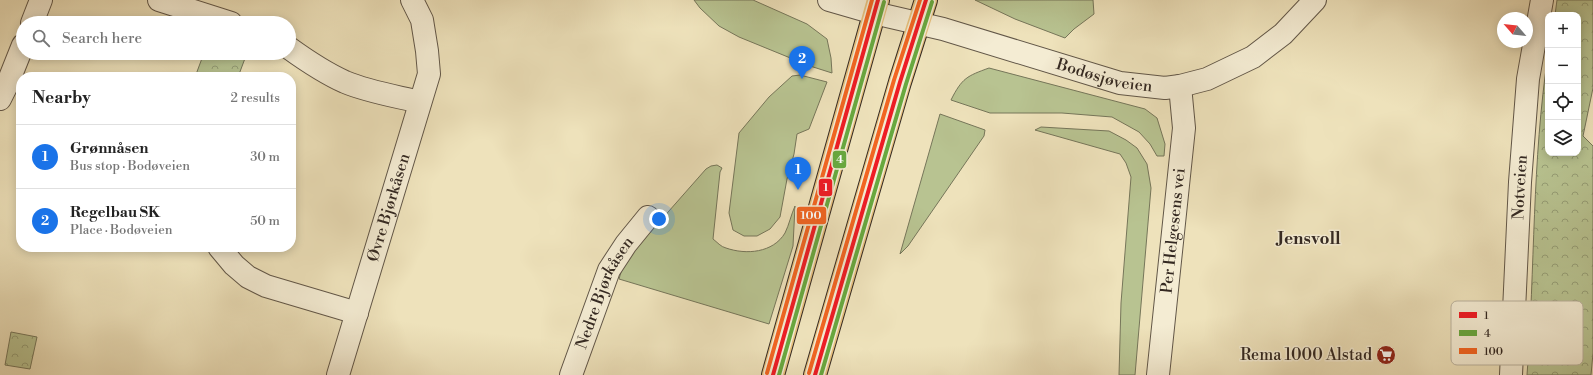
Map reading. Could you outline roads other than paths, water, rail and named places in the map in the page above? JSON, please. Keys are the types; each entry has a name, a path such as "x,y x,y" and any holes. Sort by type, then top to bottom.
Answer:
{"main road":[{"path":"815,375 900,82 926,0"},
{"path":"773,375 876,6"}],"street":[{"path":"35,16 41,0"},
{"path":"159,0 209,16"},
{"name":"Øvre Bjørkåsen","path":"338,375 429,74 422,20 412,0"},
{"name":"Bodøsjøveien","path":"829,0 876,6 919,23 954,32 1120,83 1165,88 1207,79 1253,57 1283,34 1315,0"},
{"name":"Notveien","path":"1514,301 1520,182 1527,87 1542,0"},
{"path":"296,53 318,68 345,82 370,90 420,102"},
{"path":"0,99 17,60"},
{"name":"Per Helgesens vei","path":"1158,375 1184,128 1180,86"},
{"name":"Nedre Bjørkåsen","path":"571,375 609,270 626,244 648,217"},
{"path":"223,252 234,265 248,277 266,286 357,313"},
{"name":"Notveien","path":"1511,365 1511,375"}],"place":[{"name":"Regelbau SK","path":"802,79"},
{"name":"Grønnåsen","path":"798,190"},
{"name":"Rema 1000 Alstad","path":"1386,355"}],"district":[{"name":"Jensvoll","path":"1309,239"}]}
